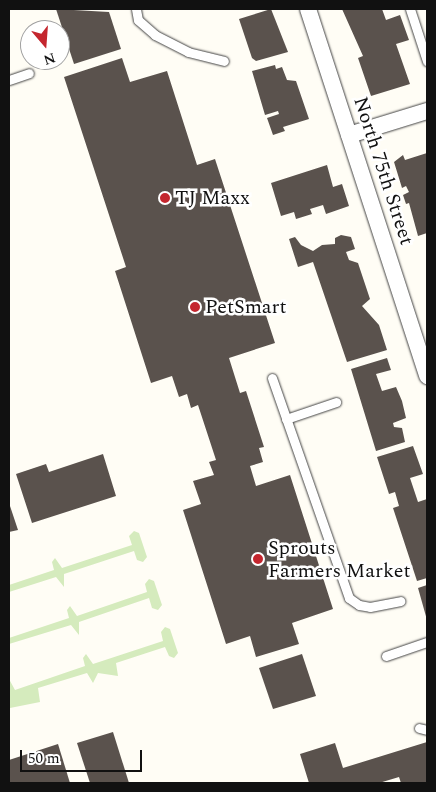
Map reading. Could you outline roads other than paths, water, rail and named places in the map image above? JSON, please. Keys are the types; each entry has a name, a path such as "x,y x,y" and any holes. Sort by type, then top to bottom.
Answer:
{"street":[{"name":"North 75th Street","path":"308,9 427,375"},
{"path":"349,135 427,111"}],"lane":[{"path":"136,9 138,20 156,35 188,52 224,60"},
{"path":"410,9 427,61"},
{"path":"9,80 29,73"},
{"path":"272,378 349,598 359,605 370,607 400,601"},
{"path":"286,419 336,402"},
{"path":"386,656 427,642"}],"place":[{"name":"TJ Maxx","path":"165,198"},
{"name":"PetSmart","path":"195,307"},
{"name":"Sprouts Farmers Market","path":"258,559"}]}
